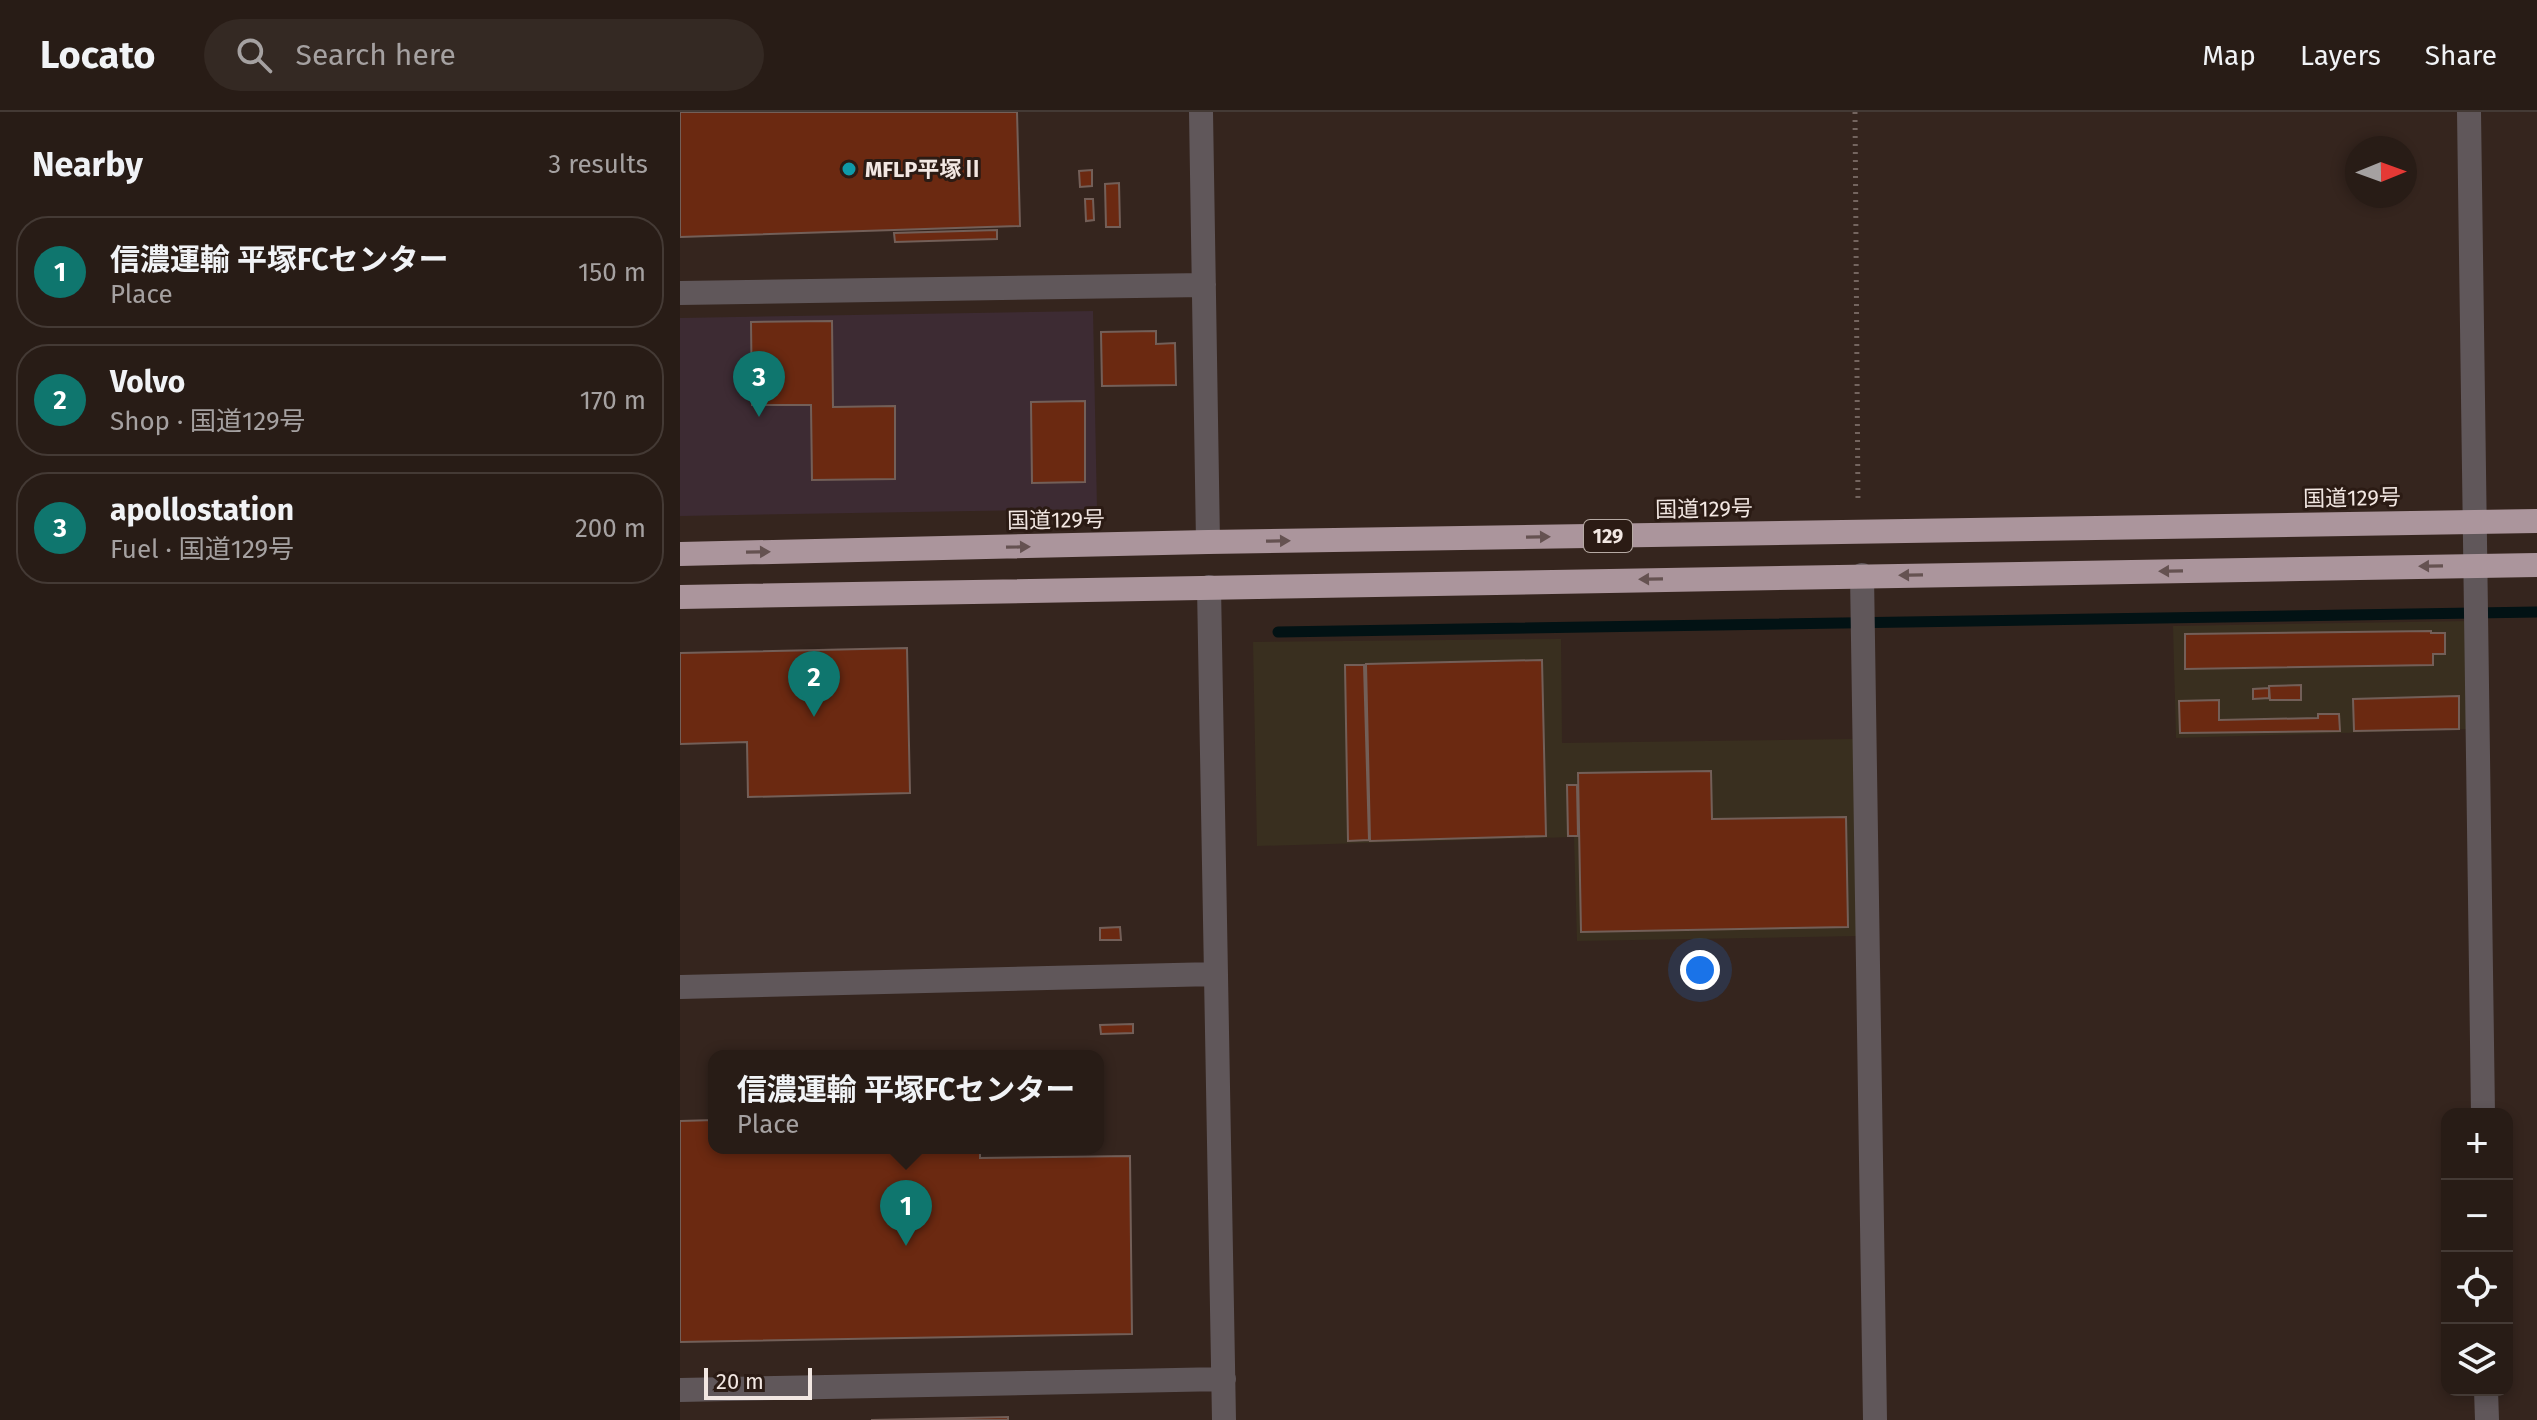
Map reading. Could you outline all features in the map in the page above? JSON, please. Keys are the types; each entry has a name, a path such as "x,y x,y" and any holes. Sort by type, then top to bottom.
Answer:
{"highway":[{"name":"国道129号","path":"680,554 1208,542 2537,521"},
{"name":"129","path":"680,597 2537,565"}],"street":[{"path":"1201,112 1208,542"},
{"path":"2469,112 2483,1108"},
{"path":"680,293 1204,285"},
{"path":"1862,575 1875,1420"},
{"path":"1209,587 1224,1420"},
{"path":"680,987 1216,974"},
{"path":"680,1390 1224,1379"},
{"path":"2486,1396 2487,1420"}],"path":[{"path":"1855,112 1858,533"}],"shaded area":[{"path":"1093,311 1097,509 680,516 680,318"},
{"path":"2469,621 2471,729 2176,738 2173,626"},
{"path":"1561,639 1562,743 1856,739 1859,936 1577,941 1574,837 1257,846 1253,642"}],"building":[{"name":"MFLP平塚Ⅱ","path":"680,112 1017,112 1020,226 680,237"},
{"path":"1092,170 1092,186 1080,187 1079,171"},
{"path":"1119,183 1120,227 1106,227 1105,184"},
{"path":"1085,199 1093,199 1094,220 1086,221"},
{"path":"997,230 997,239 895,242 894,233"},
{"path":"832,321 833,407 895,406 895,479 812,480 811,405 752,405 751,322"},
{"path":"1156,331 1156,344 1175,343 1176,385 1102,386 1101,332"},
{"path":"1085,401 1085,482 1032,483 1031,402"},
{"path":"2445,633 2445,654 2433,654 2433,665 2185,669 2185,634"},
{"path":"907,648 910,793 748,797 747,742 680,744 680,653"},
{"path":"1542,660 1546,836 1370,841 1366,664"},
{"path":"1345,665 1364,665 1369,840 1348,841"},
{"path":"2301,685 2301,700 2270,700 2269,686"},
{"path":"2269,688 2269,698 2253,699 2253,689"},
{"path":"2459,696 2459,729 2354,731 2353,699"},
{"path":"2219,700 2219,720 2318,718 2318,714 2339,714 2340,731 2180,733 2179,701"},
{"path":"1711,771 1712,819 1846,817 1848,927 1581,932 1578,773"},
{"path":"1567,785 1577,785 1578,836 1568,836"},
{"path":"1120,927 1121,940 1100,940 1100,928"},
{"path":"1133,1024 1133,1033 1101,1034 1100,1025"},
{"path":"708,1120 708,1154 980,1154 980,1158 1130,1156 1132,1334 680,1342 680,1121"},
{"path":"1008,1417 1008,1420 871,1420"}],"waterway":[{"path":"1278,632 2537,612"}],"place":[{"name":"MFLP平塚Ⅱ","path":"849,169"},
{"name":"apollostation","path":"759,417"},
{"name":"Volvo","path":"814,717"},
{"name":"信濃運輸 平塚FCセンター","path":"906,1246"}]}
